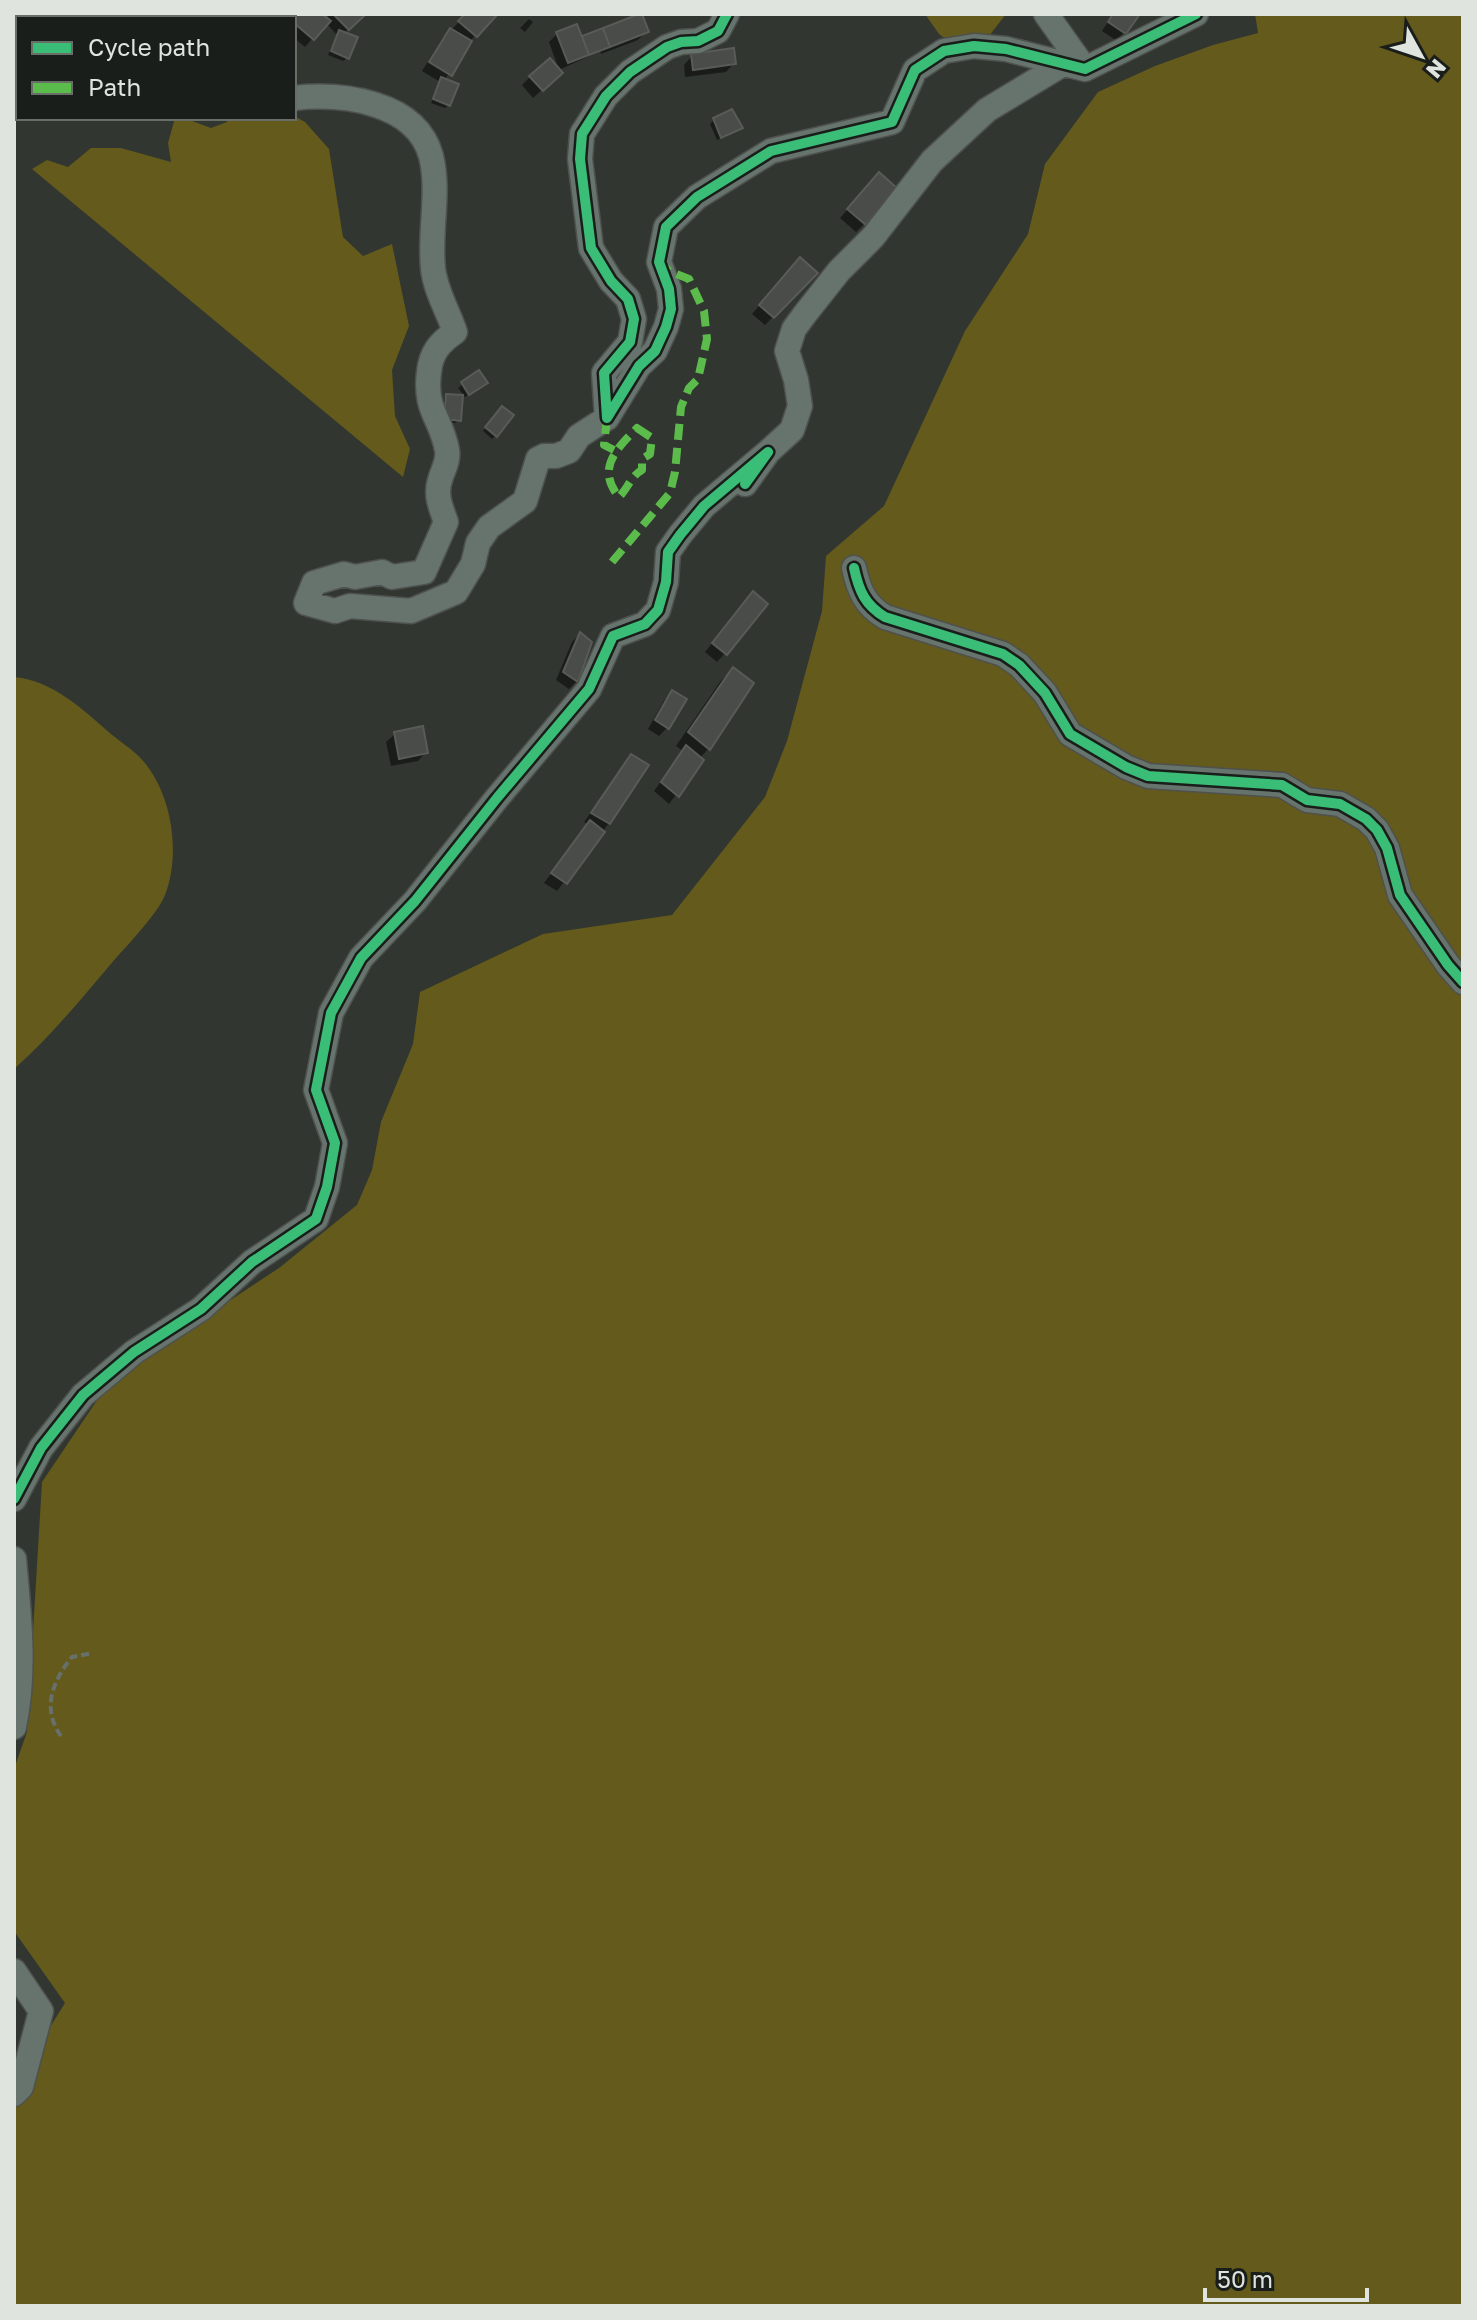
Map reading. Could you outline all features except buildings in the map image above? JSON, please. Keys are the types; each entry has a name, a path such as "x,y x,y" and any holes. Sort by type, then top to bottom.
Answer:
{"street":[{"path":"607,418 604,373 630,342 634,319 628,299 611,281 591,248 580,159 582,134 606,96 630,72 667,47 698,41 718,31 727,14"},
{"path":"1046,14 1074,67"},
{"path":"14,1499 41,1448 83,1395 134,1352 201,1309 252,1262 316,1219 327,1187 335,1143 316,1090 331,1013 361,958 415,901 589,689 613,636 645,624 658,610 666,582 668,552 680,535 704,506 792,430 800,406 787,351 794,329 839,271 873,237 932,161 987,110 1074,67 1196,14"},
{"path":"296,98 341,97 389,109 415,127 430,155 434,189 433,271 455,332 443,341 430,359 427,398 447,450 447,464 439,482 438,501 446,522 424,572 392,577 382,572 355,577 344,574 314,583 306,603 335,611 350,606 411,611 456,592 473,564 478,543 489,527 525,501 538,459 569,451 579,436 607,418 639,366 655,351 671,309 669,289 659,262 666,227 697,197 771,151 892,122 915,70 944,51 974,46 1006,49 1074,67"},
{"path":"745,484 768,452"},
{"path":"854,568 869,607 885,617 1003,654 1019,665 1045,693 1070,734 1126,767 1148,776 1282,785 1307,800 1340,804 1366,819 1377,830 1387,848 1400,895 1463,982"},
{"path":"14,1559 21,1640 19,1702 14,1727"},
{"path":"14,1971 41,2011 21,2087 14,2094"}],"path":[{"path":"61,1736 49,1712 56,1682 72,1657 93,1653"}],"shaded area":[{"path":"925,14 1006,14 989,36 960,50 939,34"},
{"path":"1255,14 1463,14 1463,2306 14,2306 14,2085 65,2003 14,1931 14,1769 27,1732 42,1482 112,1378 279,1268 357,1205 372,1170 381,1122 413,1044 420,992 543,934 672,915 765,797 787,741 822,611 826,556 884,506 965,331 1028,234 1045,164 1098,92 1155,66 1258,33"},
{"path":"296,117 305,122 329,149 343,237 363,256 392,244 409,326 392,370 395,416 410,449 403,477 32,169 47,160 68,167 91,148 121,148 171,162 168,143 174,120 189,120 211,128 227,122 296,120"},
{"path":"14,677 55,690 140,758 161,791 173,844 170,879 161,904 61,1022 14,1069"}],"marked path":[{"path":"612,562 670,493 681,407 689,388 698,379 707,339 704,311 689,279 669,271 662,264"},
{"path":"607,418 604,445 614,450"},
{"path":"637,428 652,438 650,454 642,459 642,470 619,497 612,487 609,468 616,452 637,428"}],"cycle path":[{"path":"727,14 718,31 698,41 667,47 630,72 606,96 582,134 580,159 591,248 611,281 628,299 634,319 630,342 604,373 607,418 639,366 655,351 666,327 671,309 669,289 659,262 666,227 697,197 771,151 892,122 915,70 944,51 974,46 1006,49 1085,69 1196,14"},
{"path":"14,1499 41,1448 83,1395 134,1352 201,1309 252,1262 316,1219 327,1187 335,1143 316,1090 331,1013 361,958 415,901 589,689 613,636 645,624 658,610 666,582 668,552 680,535 704,506 768,452 745,484"},
{"path":"854,568 858,584 872,608 885,617 1003,654 1019,665 1045,693 1070,734 1126,767 1148,776 1282,785 1307,800 1340,804 1366,819 1377,830 1387,848 1400,895 1463,982"}]}
